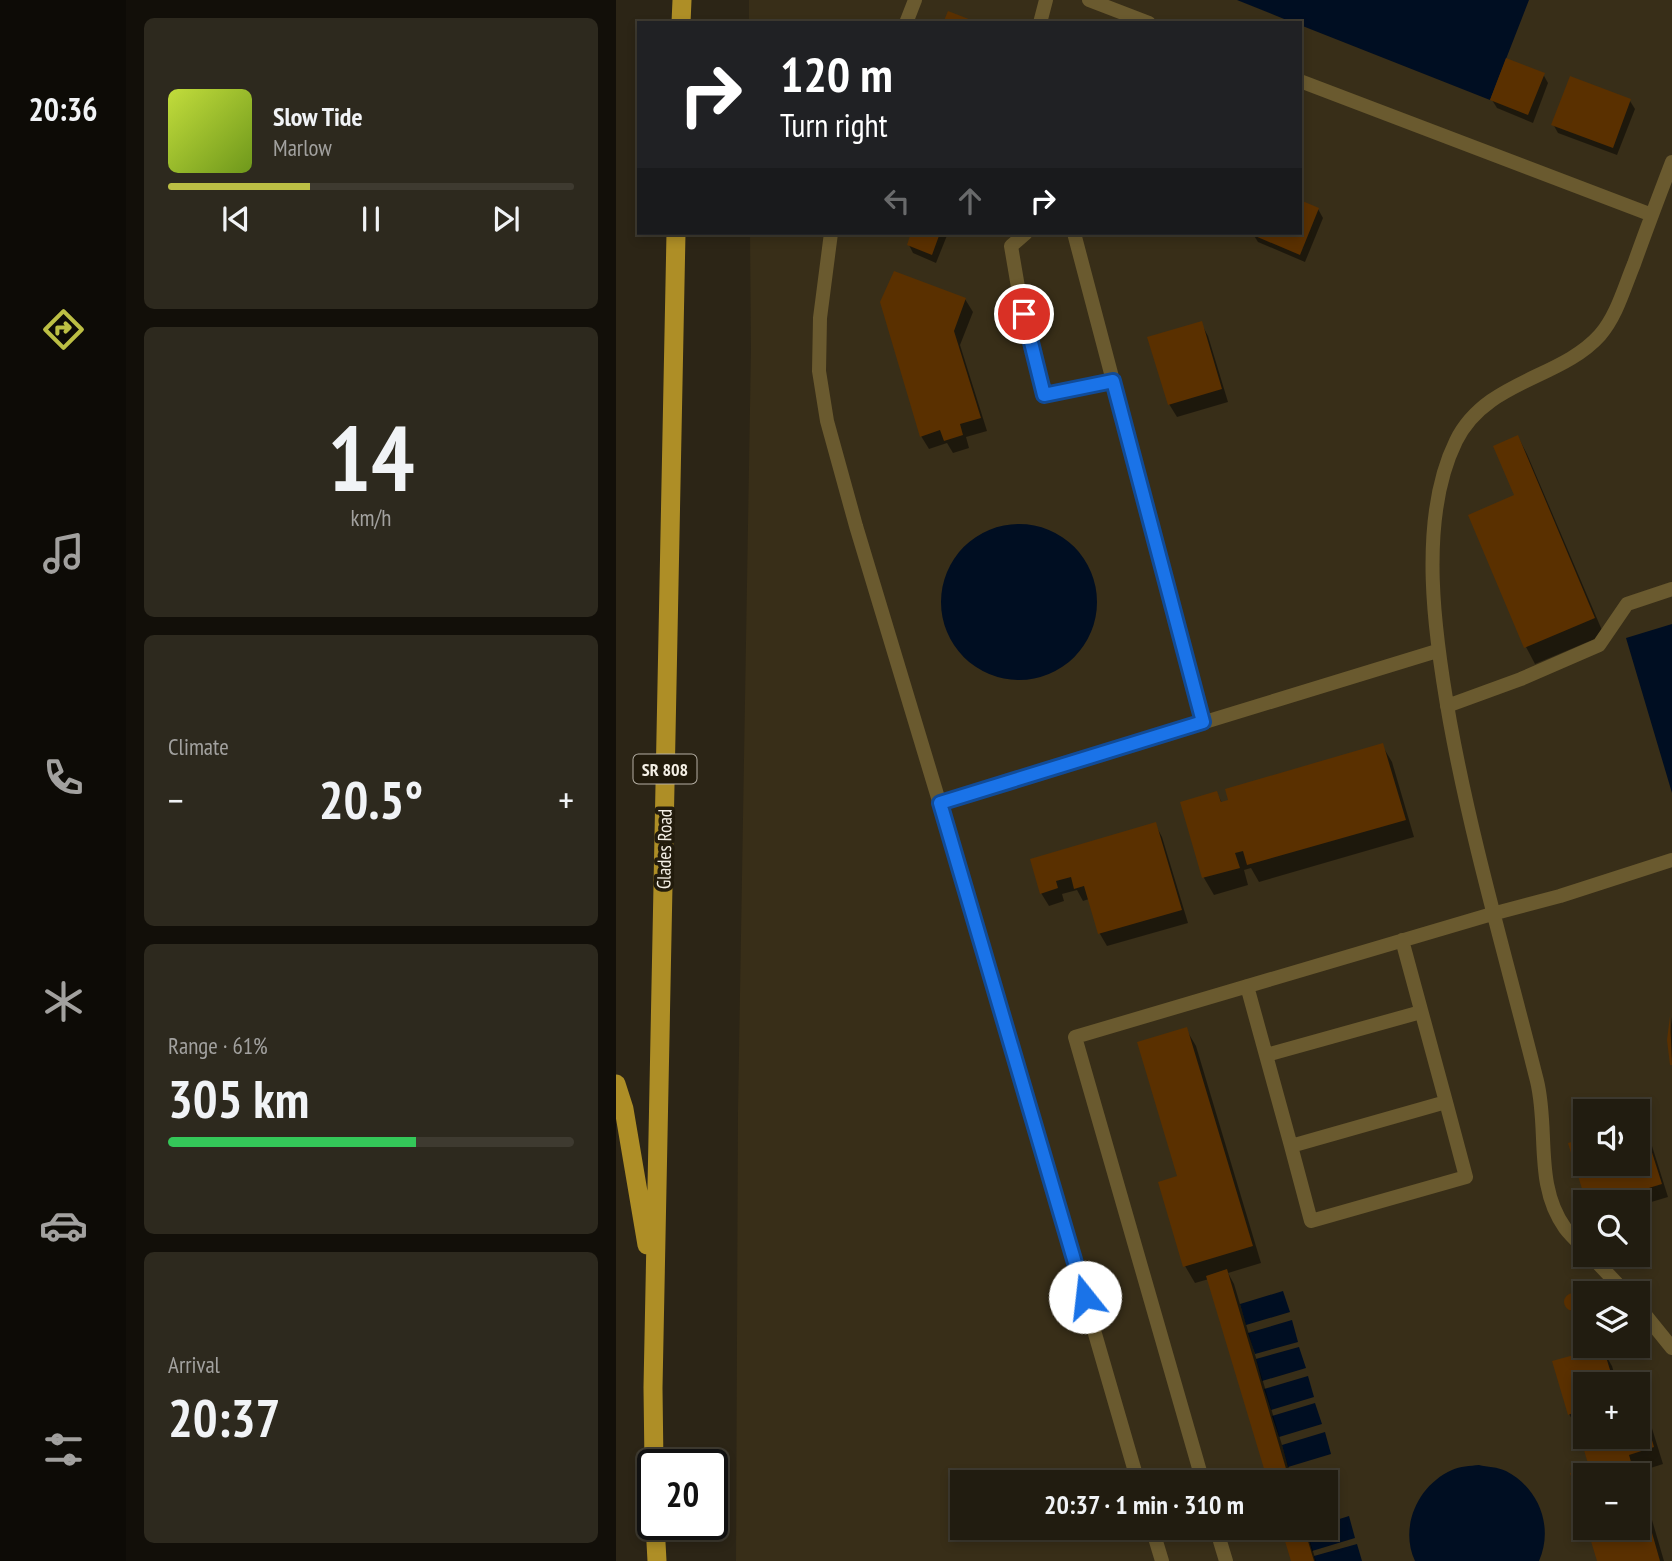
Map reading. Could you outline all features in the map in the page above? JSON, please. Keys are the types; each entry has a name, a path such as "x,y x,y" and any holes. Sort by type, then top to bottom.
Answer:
{"main road":[{"path":"681,0 681,21"},
{"name":"Glades Road","path":"654,1449 676,235"},
{"path":"616,1084 624,1108 655,1291"},
{"path":"656,1540 657,1561"}],"lane":[{"path":"907,21 915,0"},
{"path":"1041,21 1046,0"},
{"path":"1089,0 1144,21"},
{"path":"1302,82 1652,215"},
{"path":"1573,1237 1564,1228 1549,1199 1538,1086 1492,914 1458,769 1437,651 1431,555 1441,484 1456,440 1478,412 1507,389 1581,352 1600,334 1617,307 1672,162"},
{"path":"831,235 820,318 818,371 827,421 1135,1470"},
{"path":"1025,235 1011,246 1044,395 1113,381"},
{"path":"1075,235 1203,722"},
{"path":"1447,706 1521,679 1599,645 1627,604 1672,589"},
{"path":"940,803 1437,651"},
{"path":"1200,1470 1075,1037 1560,896 1672,860"},
{"path":"1247,986 1311,1221 1466,1177 1402,940"},
{"path":"1266,1055 1421,1012"},
{"path":"1292,1146 1446,1102"},
{"path":"1601,1267 1615,1281"},
{"path":"1650,1321 1672,1348"},
{"path":"1156,1540 1162,1561"},
{"path":"1220,1540 1226,1561"}],"shaded area":[{"path":"749,0 1672,0 1672,1561 736,1561 738,1111 751,349 750,235 1302,235 1302,21 749,21"}],"water":[{"path":"1237,0 1529,0 1490,100 1302,26 1302,21 1289,21"},
{"path":"1019,524 1049,530 1074,547 1091,572 1097,602 1091,632 1074,657 1049,674 1019,680 989,674 964,657 947,632 941,602 947,572 964,547 989,530"},
{"path":"1672,624 1672,793 1626,638"},
{"path":"1283,1291 1290,1312 1246,1325 1240,1304"},
{"path":"1292,1320 1298,1342 1255,1354 1248,1333"},
{"path":"1299,1347 1306,1368 1262,1381 1256,1359"},
{"path":"1308,1376 1314,1397 1271,1410 1264,1389"},
{"path":"1315,1403 1322,1424 1279,1437 1272,1416"},
{"path":"1325,1432 1331,1454 1288,1467 1282,1445"},
{"path":"1479,1465 1506,1471 1518,1478 1535,1498 1544,1522 1545,1535 1539,1561 1415,1561 1409,1535 1415,1508 1421,1496 1440,1477 1452,1470"},
{"path":"1349,1516 1355,1538 1312,1551 1309,1540 1338,1540 1338,1520"},
{"path":"1357,1544 1362,1561 1315,1561 1314,1556"}],"building":[{"path":"948,11 974,21 944,21"},
{"path":"1506,58 1545,73 1528,115 1490,100"},
{"path":"1570,76 1631,99 1613,148 1551,125"},
{"path":"1302,201 1319,208 1300,255 1253,235 1302,235"},
{"path":"910,235 939,235 932,255 907,245"},
{"path":"894,271 966,298 954,331 981,418 960,424 963,435 944,441 940,430 920,437 880,302"},
{"path":"1202,321 1222,389 1168,405 1147,337"},
{"path":"1518,435 1595,618 1524,648 1468,515 1514,495 1493,446"},
{"path":"1383,743 1406,820 1247,865 1243,851 1235,853 1240,868 1202,878 1180,802 1217,791 1221,802 1228,800 1225,789"},
{"path":"1156,822 1182,910 1098,934 1084,886 1074,889 1071,877 1056,881 1058,888 1040,894 1030,859"},
{"path":"1670,1016 1672,1065 1667,1040"},
{"path":"1187,1027 1253,1246 1183,1267 1158,1182 1177,1176 1137,1042"},
{"path":"1573,1142 1573,1159 1568,1143"},
{"path":"1650,1146 1662,1184 1642,1190 1582,1190 1578,1176 1650,1176"},
{"path":"1227,1269 1286,1470 1264,1470 1206,1276"},
{"path":"1573,1293 1573,1311 1567,1308 1564,1302"},
{"path":"1573,1355 1573,1358 1606,1358 1611,1372 1573,1372 1573,1413 1568,1415 1552,1361"},
{"path":"1584,1449 1648,1449 1629,1455 1631,1463 1588,1463"},
{"path":"1650,1526 1660,1561 1597,1561 1591,1540 1650,1540"},
{"path":"1285,1540 1308,1540 1314,1561 1291,1561"}],"route":[{"path":"1024,314 1044,395 1113,381 1203,722 940,803 1085,1297"}]}
